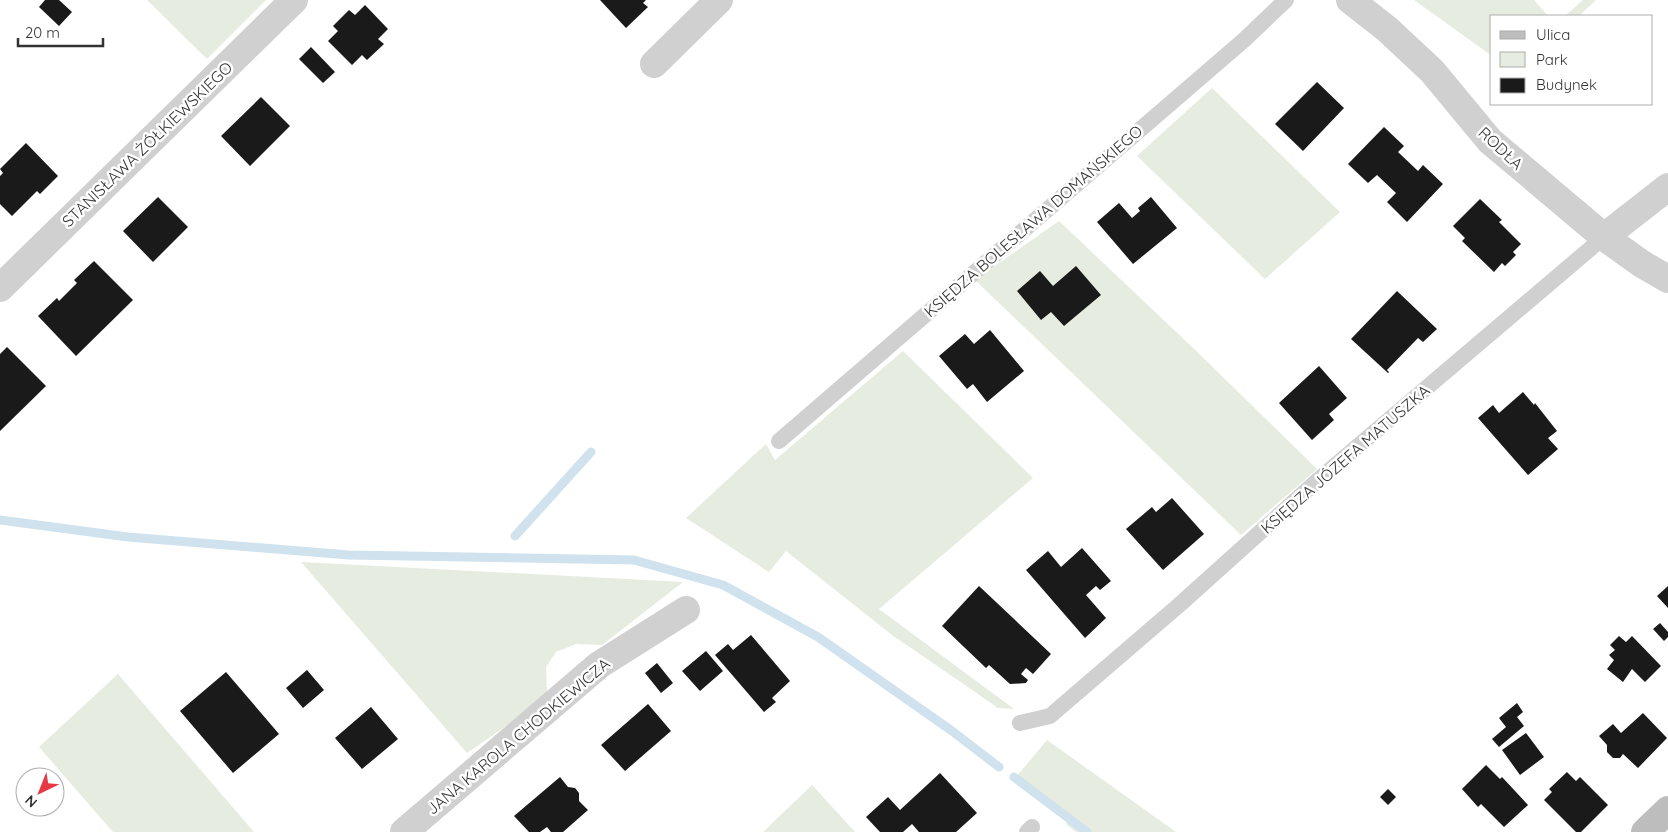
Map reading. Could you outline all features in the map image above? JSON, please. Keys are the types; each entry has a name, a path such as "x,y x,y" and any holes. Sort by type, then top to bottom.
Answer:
{"street":[{"name":"STANISŁAWA ŻÓŁKIEWSKIEGO","path":"0,288 294,0"},
{"path":"654,64 719,0"},
{"name":"RODŁA","path":"1350,0 1387,29 1432,71 1490,141 1604,237 1642,264 1668,279"},
{"name":"KSIĘDZA JÓZEFA MATUSZKA","path":"1604,237 1668,187"},
{"name":"JANA KAROLA CHODKIEWICZA","path":"404,832 599,665 686,610"},
{"path":"1645,832 1668,810"}],"lane":[{"name":"KSIĘDZA BOLESŁAWA DOMAŃSKIEGO","path":"779,441 1244,40 1286,0"},
{"name":"KSIĘDZA JÓZEFA MATUSZKA","path":"1020,723 1050,716 1178,606 1318,480 1604,237"}],"green space":[{"path":"147,0 266,0 207,59"},
{"path":"1414,0 1534,0 1547,15 1490,15 1490,55"},
{"path":"1583,0 1596,0 1580,15 1566,15"},
{"path":"1212,88 1340,212 1265,279 1137,156"},
{"path":"1059,221 1317,469 1241,535 975,280"},
{"path":"903,351 1033,478 879,609 1014,709 998,708 892,635 786,551 769,572 686,518 766,444 775,460"},
{"path":"301,562 683,582 602,645 576,644 556,652 546,667 547,693 509,724 467,753"},
{"path":"118,674 254,832 113,832 65,777 65,767 56,767 39,747"},
{"path":"1047,740 1176,832 1076,832 1066,824 1071,816 1016,777"},
{"path":"812,785 855,832 763,832"}],"building":[{"path":"45,0 59,0 72,12 59,26 39,7"},
{"path":"600,0 646,0 643,3 648,7 626,28"},
{"path":"365,5 388,29 378,39 384,44 367,60 362,55 352,65 328,41 338,31 333,26 349,10 355,15"},
{"path":"311,47 335,72 323,83 299,59"},
{"path":"1317,82 1344,108 1303,151 1275,124"},
{"path":"261,97 290,126 250,166 221,136"},
{"path":"1384,127 1404,146 1398,152 1418,171 1423,165 1443,184 1407,222 1387,202 1396,193 1377,175 1368,183 1348,164"},
{"path":"26,143 58,176 40,194 37,191 12,216 0,204 0,176 3,173 0,169"},
{"path":"158,197 188,227 153,262 123,231"},
{"path":"1151,197 1177,228 1133,264 1097,222 1119,203 1132,218 1140,211 1138,208"},
{"path":"1480,199 1502,220 1499,222 1521,244 1513,252 1516,255 1505,266 1502,263 1494,272 1462,241 1465,238 1453,226"},
{"path":"94,261 133,300 76,356 38,316 57,298 59,301 77,283 74,280"},
{"path":"1076,266 1101,295 1064,326 1051,312 1041,320 1017,291 1040,271 1053,286"},
{"path":"1397,291 1437,329 1423,342 1418,338 1387,370 1388,373 1351,339"},
{"path":"990,330 1024,371 987,402 973,384 967,389 939,356 965,334 974,344"},
{"path":"7,347 46,386 0,431 0,354"},
{"path":"1319,366 1347,398 1329,414 1334,420 1312,440 1279,403"},
{"path":"1523,392 1534,405 1535,403 1557,431 1548,438 1558,449 1528,475 1478,418 1493,405 1499,413"},
{"path":"1172,498 1204,534 1163,570 1126,529 1152,507 1156,512"},
{"path":"1082,548 1111,581 1100,590 1096,586 1086,595 1106,618 1085,638 1026,570 1048,551 1061,567"},
{"path":"979,586 1051,654 1033,674 1026,668 1021,674 1028,680 1026,683 1010,684 989,665 986,668 942,626"},
{"path":"1668,586 1668,608 1657,596"},
{"path":"1660,623 1668,632 1668,637 1664,641 1653,629"},
{"path":"751,635 790,681 772,698 776,702 764,712 715,655 728,644 733,650"},
{"path":"1619,636 1626,642 1632,636 1661,666 1645,682 1632,669 1623,682 1607,669 1614,660 1609,655 1615,650 1610,645"},
{"path":"706,651 723,671 700,691 682,671"},
{"path":"657,663 673,683 661,693 645,673"},
{"path":"307,670 324,690 303,708 286,688"},
{"path":"226,672 279,734 233,773 180,711"},
{"path":"1517,703 1523,712 1517,717 1524,726 1499,747 1492,739 1506,727 1499,718"},
{"path":"648,704 671,731 625,771 601,745"},
{"path":"371,707 398,739 362,769 335,738"},
{"path":"1643,713 1667,738 1638,768 1623,754 1620,758 1613,758 1607,752 1607,745 1599,736 1613,724 1621,733"},
{"path":"1526,733 1544,757 1520,775 1502,750"},
{"path":"1486,765 1500,779 1502,777 1528,805 1504,827 1481,804 1478,807 1462,789"},
{"path":"1567,772 1576,781 1580,777 1608,805 1581,832 1576,832 1544,800 1552,792 1549,789"},
{"path":"940,773 977,813 956,832 919,832 912,824 903,832 880,832 866,817 888,797 900,810"},
{"path":"560,777 568,787 575,788 579,793 579,801 588,810 563,832 551,832 547,827 540,832 529,832 514,816"},
{"path":"1388,789 1396,797 1388,805 1380,797"}],"waterway":[{"path":"515,536 591,452"},
{"path":"0,520 128,537 349,555 634,560 723,585 818,637 952,731 999,767"},
{"path":"1014,777 1087,832"}]}
